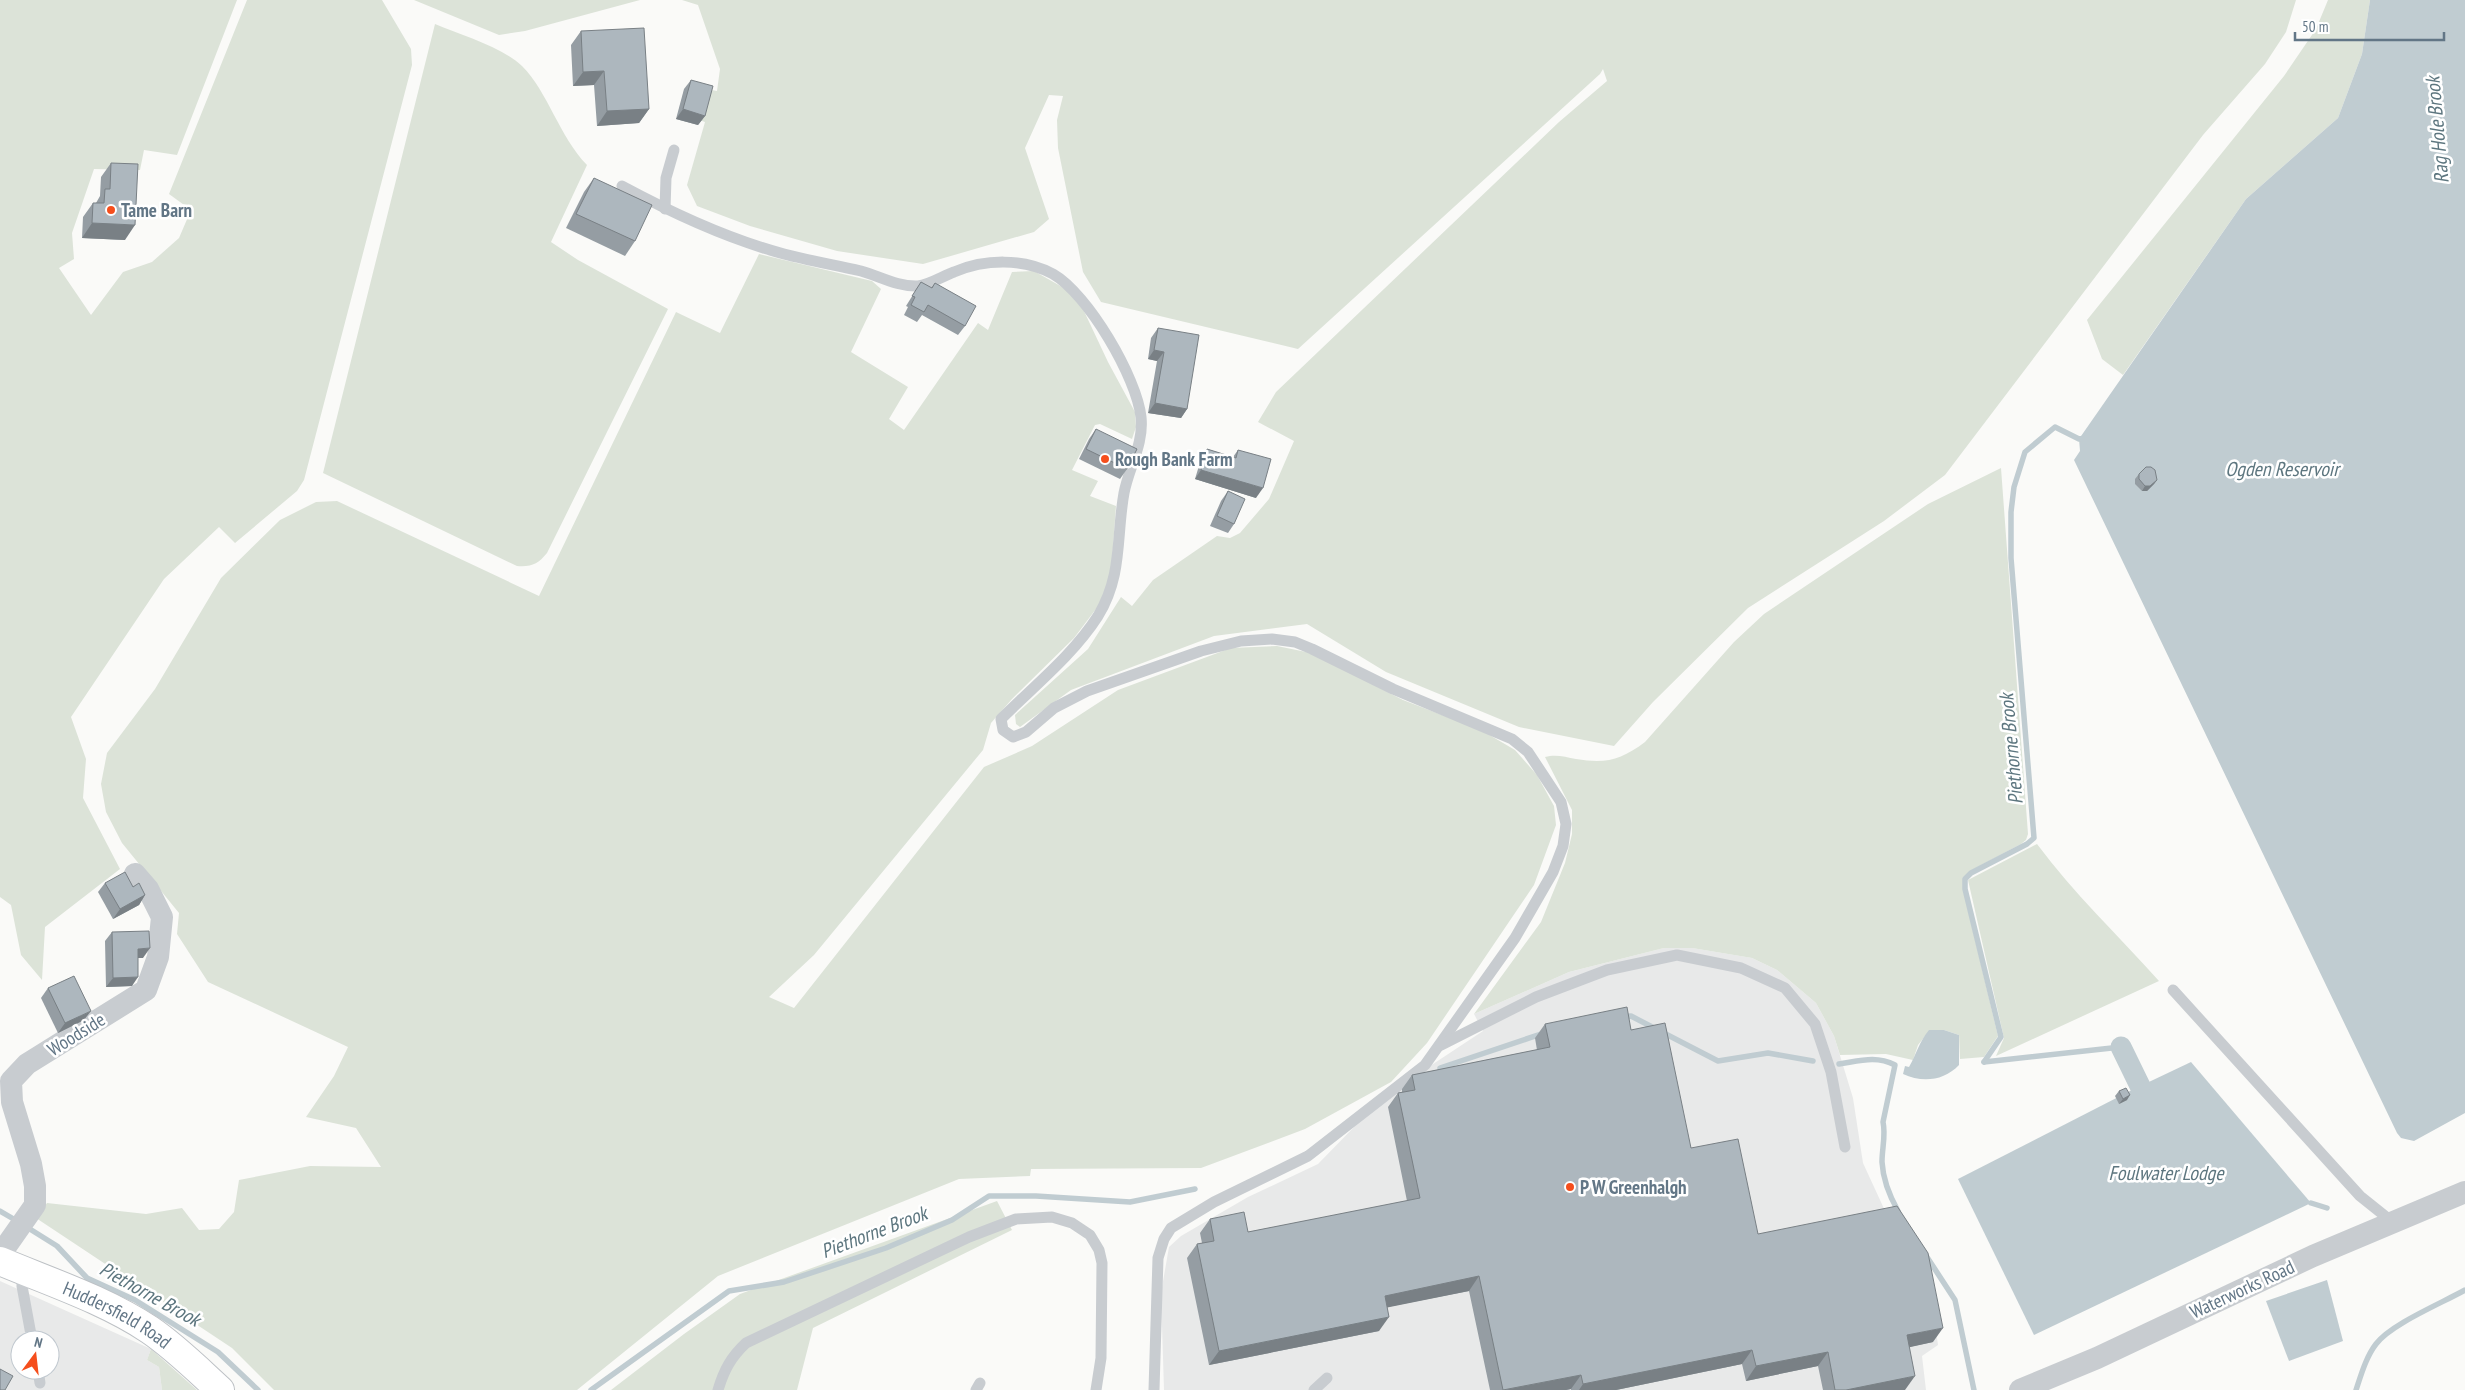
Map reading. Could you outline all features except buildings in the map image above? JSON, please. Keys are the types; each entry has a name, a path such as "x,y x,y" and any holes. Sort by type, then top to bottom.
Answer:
{"main road":[{"name":"Huddersfield Road","path":"7,1258 149,1330 190,1362 220,1390"}],"street":[{"name":"Woodside","path":"7,1258 35,1205 32,1171 12,1102 11,1081 27,1064 146,990 158,957 162,917 148,889 135,874"},
{"name":"Waterworks Road","path":"2020,1390 2096,1358 2313,1256 2465,1192"}],"lane":[{"path":"665,209 666,178 674,150"},
{"path":"622,186 665,209 725,234 784,254 861,271 892,282 919,286 958,270 991,262 1021,263 1053,274 1074,290 1104,332 1134,387 1141,418 1138,449 1124,492 1117,568 1113,584 1099,614 1079,642 1001,719 1003,730 1013,737 1026,732 1054,708 1087,691 1200,651 1240,641 1272,639 1295,642 1430,706 1497,731 1528,752 1561,802 1566,824 1563,846 1553,872 1515,938 1425,1065 1308,1156 1214,1202 1171,1228 1164,1239 1158,1258 1154,1390"},
{"path":"1439,1046 1536,997 1607,970 1677,955 1741,968 1785,988 1815,1024 1831,1072 1845,1147"},
{"path":"2173,990 2360,1196 2385,1216 2389,1224"},
{"path":"718,1390 723,1372 732,1356 746,1343 969,1236 1016,1218 1052,1217 1072,1223 1090,1235 1102,1263 1102,1358 1096,1390"},
{"path":"7,1258 22,1286 30,1330"},
{"path":"1314,1390 1327,1378"}],"shaded area":[{"path":"0,0 237,0 177,155 144,150 140,170 94,169 72,233 74,259 59,268 91,315 123,272 152,262 179,238 191,210 169,194 247,0 382,0 411,49 412,65 304,480 297,491 235,543 219,527 164,579 71,717 86,759 83,798 120,869 45,927 42,980 21,955 11,905 0,897"},
{"path":"414,0 640,0 525,31 499,35"},
{"path":"682,0 2296,0 2286,32 2265,64 2203,135 1945,475 1884,521 1748,608 1653,702 1614,746 1519,727 1386,672 1307,624 1214,636 1071,690 1020,727 1016,724 1015,715 1088,649 1121,597 1132,606 1153,580 1217,536 1230,538 1240,533 1269,499 1294,441 1258,422 1276,392 1559,122 1607,81 1603,69 1600,74 1298,349 1101,302 1083,272 1058,148 1057,120 1063,96 1049,95 1025,148 1049,219 1034,232 923,264 837,251 750,226 697,206 687,185 705,122 699,120 706,89 717,91 720,69 698,5"},
{"path":"2328,0 2370,0 2362,54 2338,118 2246,199 2123,375 2102,359 2087,320 2284,76 2316,29"},
{"path":"435,24 493,47 522,66 539,88 569,141 587,165 551,242 578,260 668,309 547,553 538,562 527,566 517,566 323,473"},
{"path":"759,254 872,281 881,289 851,352 908,387 889,419 904,430 978,323 988,330 1012,272 1034,271 1071,292 1083,309 1108,362 1135,412 1136,427 1132,439 1100,424 1095,425 1072,470 1098,481 1090,496 1116,506 1111,575 1099,605 1074,638 1012,699 991,723 983,750 814,955 769,997 794,1008 984,767 1032,746 1118,690 1231,648 1277,646 1311,653 1403,700 1481,730 1515,750 1537,775 1554,806 1556,825 1534,885 1427,1043 1391,1082 1305,1129 1201,1168 1031,1169 1030,1176 959,1179 718,1276 577,1390 274,1390 232,1348 36,1218 47,1203 146,1214 182,1208 199,1230 219,1229 234,1212 239,1180 310,1166 381,1167 356,1128 306,1117 334,1076 348,1047 208,982 177,934 179,913 122,843 106,812 101,784 107,753 155,689 221,578 280,520 316,502 337,501 539,596 676,312 720,333"},
{"path":"2001,468 2028,834 2026,840 2021,844 1972,870 1963,880 1963,889 1998,1036 1984,1057 1960,1059 1959,1035 1944,1030 1930,1030 1918,1045 1913,1060 1886,1054 1840,1055 1834,1036 1816,1003 1777,970 1752,958 1692,948 1664,948 1569,972 1474,1014 1541,922 1565,863 1572,834 1572,810 1545,757 1557,756 1605,761 1621,757 1636,748 1645,742 1734,642 1764,614 1928,504"},
{"path":"2037,844 2081,897 2159,981 1996,1056 2004,1038 1968,880"},
{"path":"1664,948 1692,948 1752,958 1777,970 1816,1003 1834,1036 1853,1098 1863,1163 1886,1213 1927,1264 1938,1345 1922,1356 1926,1390 1164,1390 1161,1293 1169,1247 1181,1236 1248,1197 1318,1164 1358,1123 1427,1068 1483,1031 1474,1014 1569,972"},
{"path":"997,1201 1012,1230 813,1328 797,1390 611,1390 740,1294"},
{"path":"0,1281 151,1349 147,1360 159,1367 162,1390 0,1390"},
{"path":"151,1349 197,1390 162,1390 159,1367 147,1360"}],"water":[{"name":"Ogden Reservoir","path":"2370,0 2465,0 2465,1113 2414,1141 2401,1138 2397,1133 2074,460 2080,451 2079,439 2246,199 2338,118 2362,54"},
{"path":"1929,1030 1944,1030 1959,1035 1959,1065 1947,1074 1932,1079 1918,1079 1903,1074 1905,1066 1909,1067 1920,1043"},
{"name":"Foulwater Lodge","path":"2191,1062 2311,1203 2034,1335 1958,1179"},
{"path":"2327,1280 2343,1341 2289,1361 2266,1301"}],"waterway":[{"name":"Piethorne Brook","path":"1984,1062 2001,1037 1965,889 1965,879 1971,873 2027,844 2034,838 2011,558 2011,512 2014,487 2025,452 2055,427 2079,439 2086,438"},
{"name":"Piethorne Brook","path":"1621,1017 1631,1016 1718,1061 1768,1053 1813,1061"},
{"name":"Piethorne Brook","path":"1440,1068 1544,1033"},
{"path":"1984,1062 2121,1047"},
{"path":"2121,1047 2140,1086"},
{"path":"1839,1064 1874,1059 1895,1065 1883,1122 1882,1162 1887,1187 1898,1211"},
{"name":"Piethorne Brook","path":"591,1390 729,1291 784,1282 886,1248 952,1220 989,1196 1036,1196 1130,1202 1195,1189"},
{"path":"2311,1203 2327,1208"},
{"name":"Piethorne Brook","path":"0,1211 17,1221"},
{"name":"Piethorne Brook","path":"25,1226 57,1246 87,1278 135,1300 218,1352 258,1390"},
{"path":"1925,1254 1955,1300 1974,1390"},
{"path":"2356,1390 2369,1355 2383,1336 2418,1314 2465,1290"}],"place":[{"name":"Tame Barn","path":"111,210"},
{"name":"Rough Bank Farm","path":"1105,459"},
{"name":"P W Greenhalgh","path":"1570,1187"}],"water label":[{"name":"Rag Hole Brook","path":"2437,130"}]}
